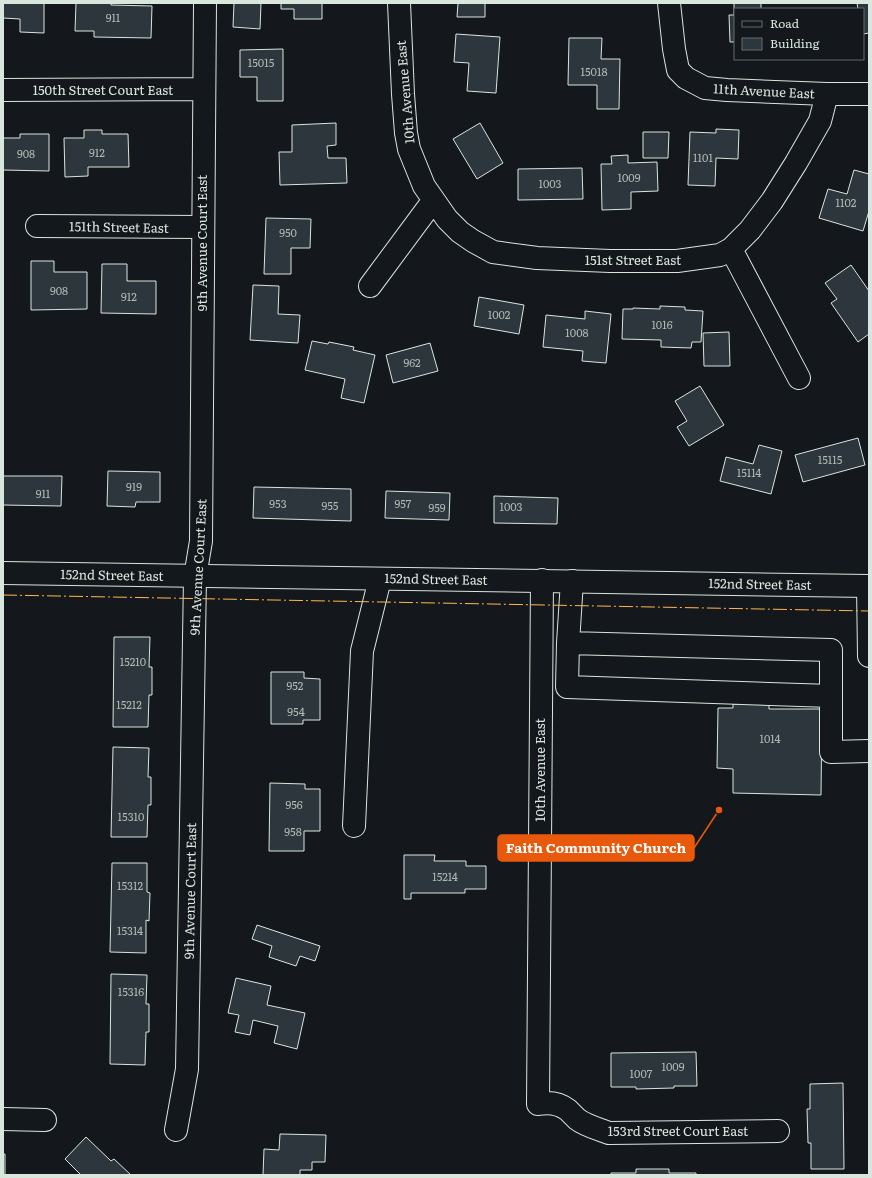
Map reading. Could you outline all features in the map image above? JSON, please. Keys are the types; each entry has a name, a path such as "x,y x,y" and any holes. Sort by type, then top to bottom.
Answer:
{"street":[{"name":"9th Avenue Court East","path":"176,1130 187,1069 195,577 201,541 202,227 205,3"},
{"name":"10th Avenue East","path":"399,3 406,133 409,149 424,186 433,200"},
{"name":"11th Avenue East","path":"669,3 678,70 686,78 705,88 827,94"},
{"name":"150th Street Court East","path":"3,90 204,89"},
{"name":"151st Street East","path":"433,200 447,219 460,232 493,252 537,258 610,261 677,261 720,255 731,249 750,230 768,207 820,121 827,94"},
{"path":"827,94 869,94"},
{"path":"370,286 433,200"},
{"name":"151th Street East","path":"37,226 202,227"},
{"path":"731,249 799,378"},
{"name":"152nd Street East","path":"3,573 869,586"},
{"path":"354,826 362,651 380,579"},
{"name":"10th Avenue East","path":"538,1104 542,580"},
{"path":"572,581 567,687 831,696"},
{"path":"869,586 869,656"},
{"path":"568,643 831,650 831,752 869,751"},
{"name":"153rd Street Court East","path":"538,1104 549,1102 555,1104 567,1109 577,1119 590,1126 609,1133 778,1131"},
{"path":"3,1119 45,1120"}],"building":[{"path":"3,3 44,3 44,33 20,32 20,19 3,18"},
{"path":"76,3 111,3 111,5 152,6 151,38 94,37 94,31 75,31"},
{"path":"234,3 261,3 260,29 233,27"},
{"path":"281,3 322,3 322,19 294,19 294,9 281,9"},
{"path":"458,3 485,3 485,17 457,17"},
{"path":"734,3 761,3 761,8 734,8"},
{"path":"857,3 869,3 869,33 864,34 864,8 858,8"},
{"path":"729,15 734,15 734,42 730,42"},
{"path":"456,34 500,37 496,93 467,91 469,63 454,62"},
{"path":"569,38 602,38 601,59 620,59 619,109 597,109 597,85 568,85"},
{"path":"283,49 283,101 257,101 257,77 240,77 240,50"},
{"path":"336,123 336,145 327,146 328,158 346,158 347,183 280,185 279,152 292,152 292,125"},
{"path":"480,123 503,163 477,179 453,139"},
{"path":"716,129 739,130 738,159 716,158 715,186 688,185 690,132 716,133"},
{"path":"84,130 102,130 102,134 128,134 129,167 88,167 88,176 65,177 64,138 84,138"},
{"path":"643,132 669,132 668,158 643,158"},
{"path":"20,134 49,134 49,171 3,170 3,138 20,138"},
{"path":"628,155 628,163 657,162 658,191 631,192 631,209 602,210 601,164 612,164 611,156"},
{"path":"582,168 583,199 518,200 518,169"},
{"path":"854,170 869,174 869,211 863,231 819,218 828,189 847,194"},
{"path":"266,218 311,219 310,248 291,248 291,274 264,274"},
{"path":"31,261 54,261 54,272 87,272 87,309 31,310"},
{"path":"102,264 127,264 127,281 156,281 156,314 101,313"},
{"path":"851,265 869,291 869,334 858,342 831,303 837,299 825,283"},
{"path":"253,285 279,286 278,314 300,315 298,343 250,340"},
{"path":"479,297 524,305 519,334 474,326"},
{"path":"660,306 685,307 685,310 703,311 701,342 692,342 691,348 661,347 661,340 622,339 623,309 660,309"},
{"path":"585,311 611,314 606,363 582,361 583,351 543,347 546,315 585,319"},
{"path":"729,332 730,366 704,366 703,333"},
{"path":"312,341 328,344 329,342 354,347 353,350 375,355 364,403 341,398 345,379 305,370"},
{"path":"430,343 438,371 393,383 386,355"},
{"path":"700,386 724,425 689,446 677,427 687,421 675,401"},
{"path":"858,438 865,465 803,482 795,455"},
{"path":"759,445 782,451 771,494 720,481 726,457 753,464"},
{"path":"108,471 160,472 160,502 136,502 135,507 107,506"},
{"path":"3,476 62,476 61,506 3,505"},
{"path":"254,487 351,489 351,521 253,518"},
{"path":"386,491 450,493 449,520 385,518"},
{"path":"494,496 558,498 557,524 494,523"},
{"path":"114,637 150,637 149,667 152,667 152,695 149,695 148,727 113,727"},
{"path":"271,672 304,672 304,678 320,679 320,720 303,720 303,724 271,724"},
{"path":"733,704 769,704 769,709 822,709 821,795 733,793 733,769 717,768 718,708 733,708"},
{"path":"113,747 149,748 148,777 151,777 151,805 148,805 147,837 111,837"},
{"path":"270,783 305,784 305,789 320,789 320,831 304,831 304,851 269,851"},
{"path":"404,855 435,855 434,861 466,861 466,866 486,866 486,889 465,889 465,893 411,893 411,899 404,899"},
{"path":"112,863 147,863 147,892 150,893 149,921 146,920 146,953 110,952"},
{"path":"257,925 320,946 315,961 300,956 296,966 269,957 272,946 252,939"},
{"path":"111,974 147,975 146,1004 149,1004 149,1032 146,1032 145,1065 110,1064"},
{"path":"236,978 271,986 267,1005 305,1013 297,1049 274,1043 278,1026 253,1020 250,1035 235,1032 239,1015 228,1013"},
{"path":"696,1052 697,1086 636,1089 636,1087 611,1087 611,1053"},
{"path":"843,1083 844,1169 811,1169 811,1143 808,1143 807,1109 810,1109 810,1084"},
{"path":"280,1134 326,1135 325,1162 312,1162 312,1170 300,1170 300,1175 263,1175 264,1149 279,1150"},
{"path":"86,1137 111,1161 114,1159 131,1175 81,1175 65,1159"},
{"path":"3,1154 5,1154 5,1175 3,1175"},
{"path":"636,1169 669,1169 669,1173 696,1173 696,1175 611,1175 611,1173 636,1173"}],"power":[{"path":"3,595 869,611"}],"place":[{"name":"Faith Community Church","path":"719,810"}]}
